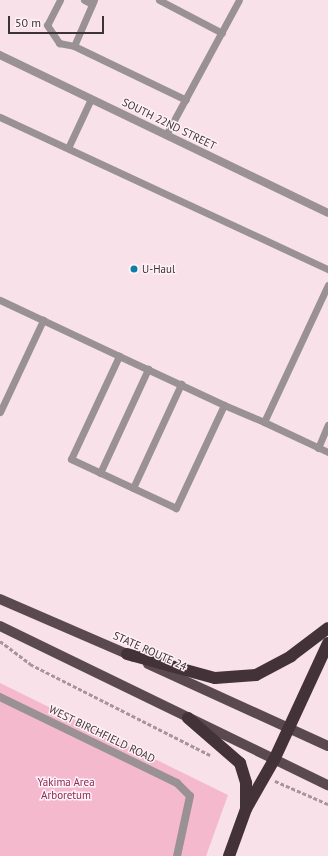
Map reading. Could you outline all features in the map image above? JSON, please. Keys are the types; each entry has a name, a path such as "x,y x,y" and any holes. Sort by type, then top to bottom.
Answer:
{"highway":[{"path":"127,654 215,678 256,675 290,656 328,628"},
{"path":"229,856 246,809 274,760 328,643"},
{"path":"188,718 240,763 246,783 246,809"}],"main road":[{"name":"STATE ROUTE 24","path":"0,598 289,726 328,746"},
{"path":"0,626 328,785"}],"street":[{"name":"SOUTH 22ND STREET","path":"0,55 328,213"},
{"name":"WEST BIRCHFIELD ROAD","path":"0,697 178,783 190,796 177,856"}],"lane":[{"path":"60,0 48,26 59,43 74,46 186,100"},
{"path":"74,46 93,2 84,0"},
{"path":"159,0 222,33"},
{"path":"166,135 239,0"},
{"path":"68,148 91,99"},
{"path":"0,116 328,269"},
{"path":"264,422 328,285"},
{"path":"0,300 328,452"},
{"path":"0,412 42,320"},
{"path":"119,356 71,459 100,473 176,508 224,405"},
{"path":"100,473 148,369"},
{"path":"133,488 181,384"},
{"path":"318,448 328,425"}],"path":[{"path":"0,641 30,664 216,757"},
{"path":"265,776 328,804"}],"green space":[{"name":"Yakima Area Arboretum","path":"0,683 228,795 206,856 0,856"}],"place":[{"name":"U-Haul","path":"134,269"}]}
